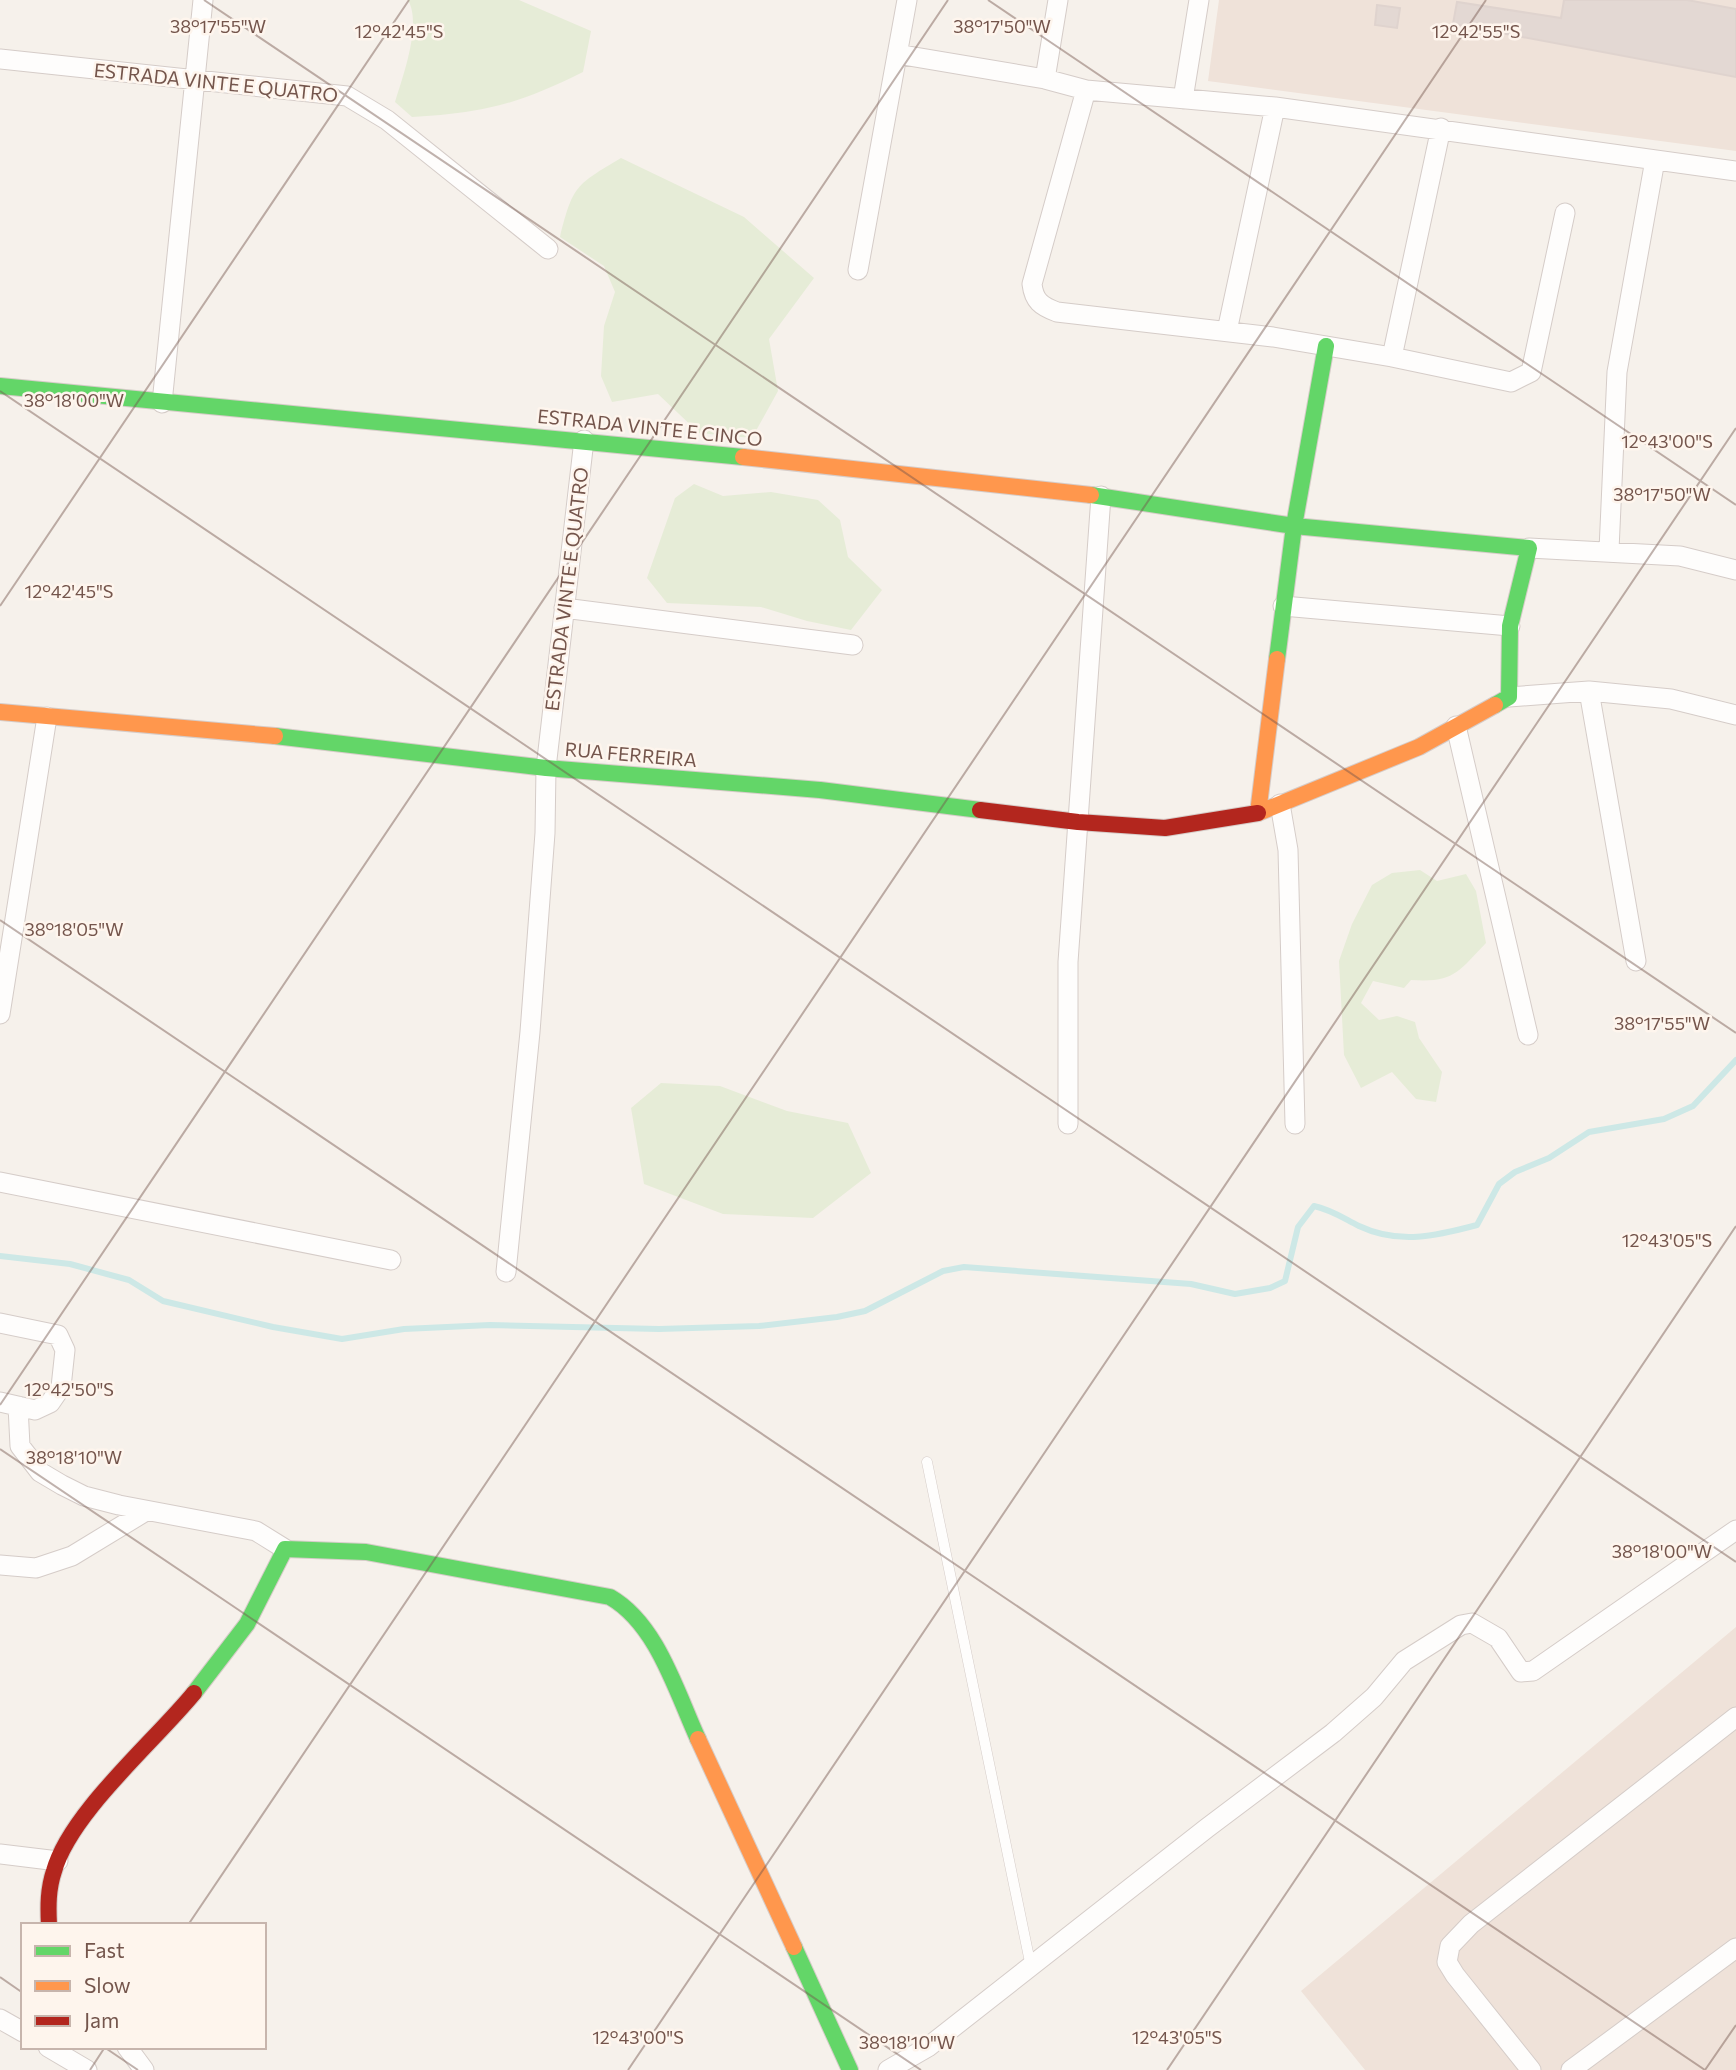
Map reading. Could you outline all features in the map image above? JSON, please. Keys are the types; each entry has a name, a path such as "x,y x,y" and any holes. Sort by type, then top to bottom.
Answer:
{"street":[{"path":"162,403 203,0"},
{"path":"858,270 907,0"},
{"path":"1045,79 1058,0"},
{"path":"1183,99 1199,0"},
{"path":"897,54 1045,79 1086,90 1275,107 1736,171"},
{"name":"ESTRADA VINTE E QUATRO","path":"0,59 347,96 387,120 548,249"},
{"path":"1086,90 1032,284 1034,296 1042,306 1057,312 1227,331 1326,346 1511,382 1531,372 1565,213"},
{"path":"1227,331 1275,107"},
{"path":"1392,357 1441,128"},
{"path":"1609,550 1617,372 1655,160"},
{"path":"1258,813 1294,526 1326,346"},
{"name":"ESTRADA VINTE E CINCO","path":"0,386 584,440 1101,496 1294,526 1529,548"},
{"name":"ESTRADA VINTE E QUATRO","path":"506,1272 530,1032 545,833 546,768 584,440"},
{"path":"1068,1124 1068,962 1101,496"},
{"path":"1736,570 1680,556 1609,550 1529,548 1510,626 1509,697 1589,691 1671,699 1736,715"},
{"path":"1283,606 1510,626"},
{"path":"564,608 853,645"},
{"path":"1589,691 1636,961"},
{"name":"RUA FERREIRA","path":"0,712 278,736 546,768 820,790 1078,822 1166,828 1258,813 1419,747 1509,697"},
{"path":"0,1014 47,717"},
{"path":"1456,726 1528,1035"},
{"path":"1280,804 1288,850 1295,1124"},
{"path":"0,1182 391,1261"},
{"path":"0,1322 58,1335 65,1350 61,1387 50,1403 35,1410 9,1404 20,1446 40,1472 84,1496 146,1511 256,1531 285,1549 366,1552 578,1589 610,1597 624,1605 638,1619 657,1653 850,2070"},
{"path":"0,1565 36,1568 72,1556 146,1511"},
{"path":"888,2070 928,2047 1207,1828 1333,1733 1374,1696 1404,1661 1420,1648 1461,1625 1472,1623 1498,1638 1521,1672 1533,1671 1736,1530"},
{"path":"49,1923 49,1879 68,1839 99,1796 156,1739 243,1630 285,1549"},
{"path":"1531,2070 1455,1975 1447,1962 1450,1946 1471,1924 1736,1717"},
{"path":"0,1854 58,1861"},
{"path":"1571,2070 1736,1948"},
{"path":"0,2019 21,2031"},
{"path":"51,2049 87,2070"},
{"path":"128,2049 144,2070"}],"lane":[{"path":"927,1462 1031,1967"}],"shaded area":[{"path":"1219,0 1736,0 1736,151 1208,81"},
{"path":"1736,1627 1736,2070 1365,2070 1301,1991"}],"green space":[{"path":"408,0 519,0 591,31 583,72 539,92 500,105 460,113 412,117 395,102 412,36 412,10"},
{"path":"621,158 744,217 814,278 769,339 778,391 752,438 699,433 658,394 612,402 601,376 604,326 615,292 604,266 560,237 578,188 594,174"},
{"path":"694,484 723,496 771,492 818,500 840,520 848,557 882,590 851,630 807,621 761,607 667,603 647,578 675,498"},
{"path":"1420,870 1437,881 1466,874 1476,891 1486,943 1461,968 1446,977 1437,980 1411,980 1404,988 1373,981 1361,1003 1379,1020 1397,1016 1415,1022 1419,1038 1442,1072 1436,1102 1416,1099 1392,1072 1361,1088 1344,1055 1339,961 1352,924 1372,885 1392,873"},
{"path":"661,1083 720,1086 787,1111 848,1123 871,1173 813,1218 723,1214 644,1184 631,1108"}],"building":[{"path":"1564,0 1687,0 1736,9 1736,77 1453,24 1457,2 1561,18"},
{"path":"1377,5 1400,8 1397,28 1375,25"}],"waterway":[{"path":"0,1256 70,1264 129,1280 163,1301 273,1327 342,1339 404,1329 490,1325 659,1329 759,1326 837,1317 865,1311 943,1271 964,1267 1191,1284 1235,1294 1270,1288 1285,1281 1298,1227 1314,1206 1374,1232 1403,1237 1432,1235 1477,1225 1499,1184 1515,1172 1549,1158 1589,1132 1664,1119 1693,1106 1736,1060"}],"traffic: fast":[{"path":"1277,659 1294,526 1326,346"},
{"path":"0,386 743,457"},
{"path":"1091,495 1294,526 1529,548 1510,626 1509,697 1495,705"},
{"path":"275,736 546,768 820,790 980,810"},
{"path":"194,1693 247,1624 285,1549 366,1552 610,1597 626,1609 653,1641 698,1739"},
{"path":"794,1947 850,2070"}],"traffic: slow":[{"path":"743,457 1091,495"},
{"path":"1277,659 1258,813 1419,747 1495,705"},
{"path":"0,712 275,736"},
{"path":"698,1739 794,1947"}],"traffic: jam":[{"path":"980,810 1078,822 1165,828 1258,813"},
{"path":"49,1923 52,1878 63,1849 77,1826 115,1779 194,1693"}]}
